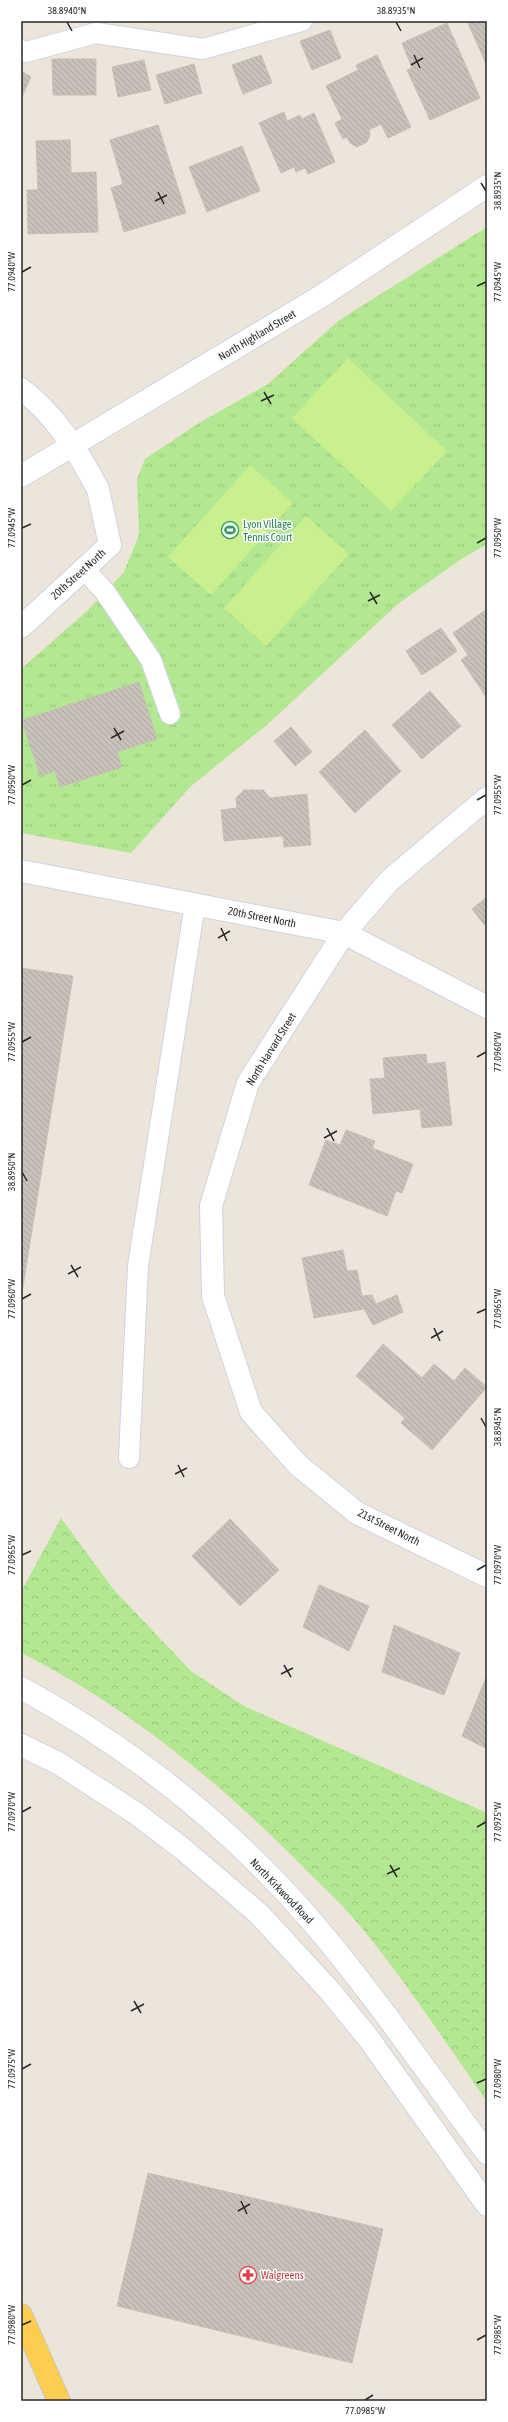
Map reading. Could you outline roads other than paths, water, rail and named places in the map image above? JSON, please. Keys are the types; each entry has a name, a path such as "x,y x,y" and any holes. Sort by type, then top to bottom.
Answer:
{"main road":[{"path":"21,2315 59,2401"}],"street":[{"name":"North Highland Street","path":"21,476 320,297 487,186"},
{"path":"21,389 44,407 73,446"},
{"name":"20th Street North","path":"21,627 85,570 110,545 98,489 73,446"},
{"name":"North Harvard Street","path":"251,1412 213,1296 211,1206 248,1083 344,933 390,880 487,798"},
{"name":"20th Street North","path":"21,871 344,933 487,1007"},
{"name":"21st Street North","path":"251,1412 298,1465 357,1512 487,1576"},
{"name":"North Kirkwood Road","path":"21,1688 81,1722 125,1752 218,1827 251,1859 313,1923 341,1958 487,2153"},
{"path":"21,1745 58,1763 137,1814 184,1850 259,1914 329,1990 369,2039 487,2205"}],"lane":[{"path":"21,50 26,52 96,33 203,49 302,21"},
{"path":"85,570 105,592 151,660 170,714"},
{"path":"129,1458 138,1266 195,904"}],"place":[{"name":"Lyon Village Tennis Court","path":"230,530"},
{"name":"Walgreens","path":"248,2275"}]}
